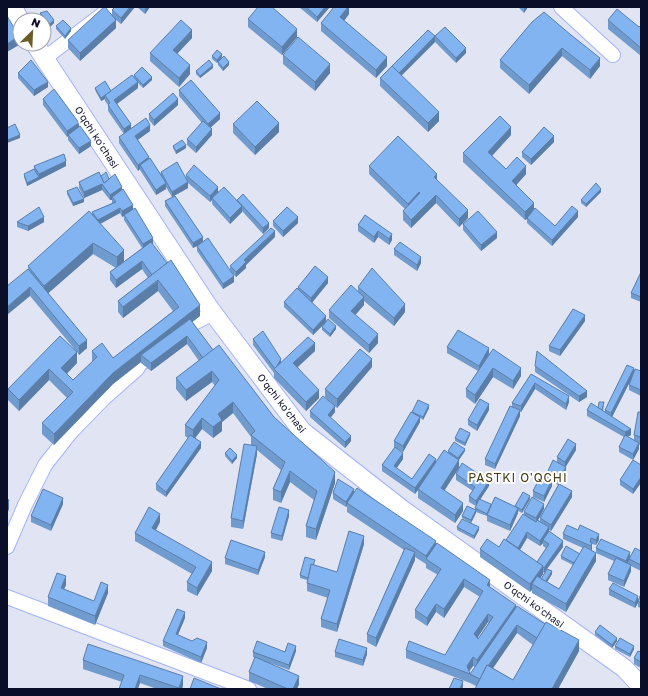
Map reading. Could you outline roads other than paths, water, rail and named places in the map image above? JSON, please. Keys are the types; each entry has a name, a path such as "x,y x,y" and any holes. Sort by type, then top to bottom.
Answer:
{"main road":[{"name":"Oʻqchi koʻchasi","path":"41,52 213,313 302,431 403,510 624,668 641,686"}],"street":[{"path":"52,44 112,7"},
{"path":"561,7 613,55"},
{"path":"7,547 25,505 45,465 71,432 104,398 137,369 140,364 192,324 213,313"},
{"path":"7,597 249,689"}],"district":[{"name":"PASTKI O'QCHI","path":"518,477"}]}
